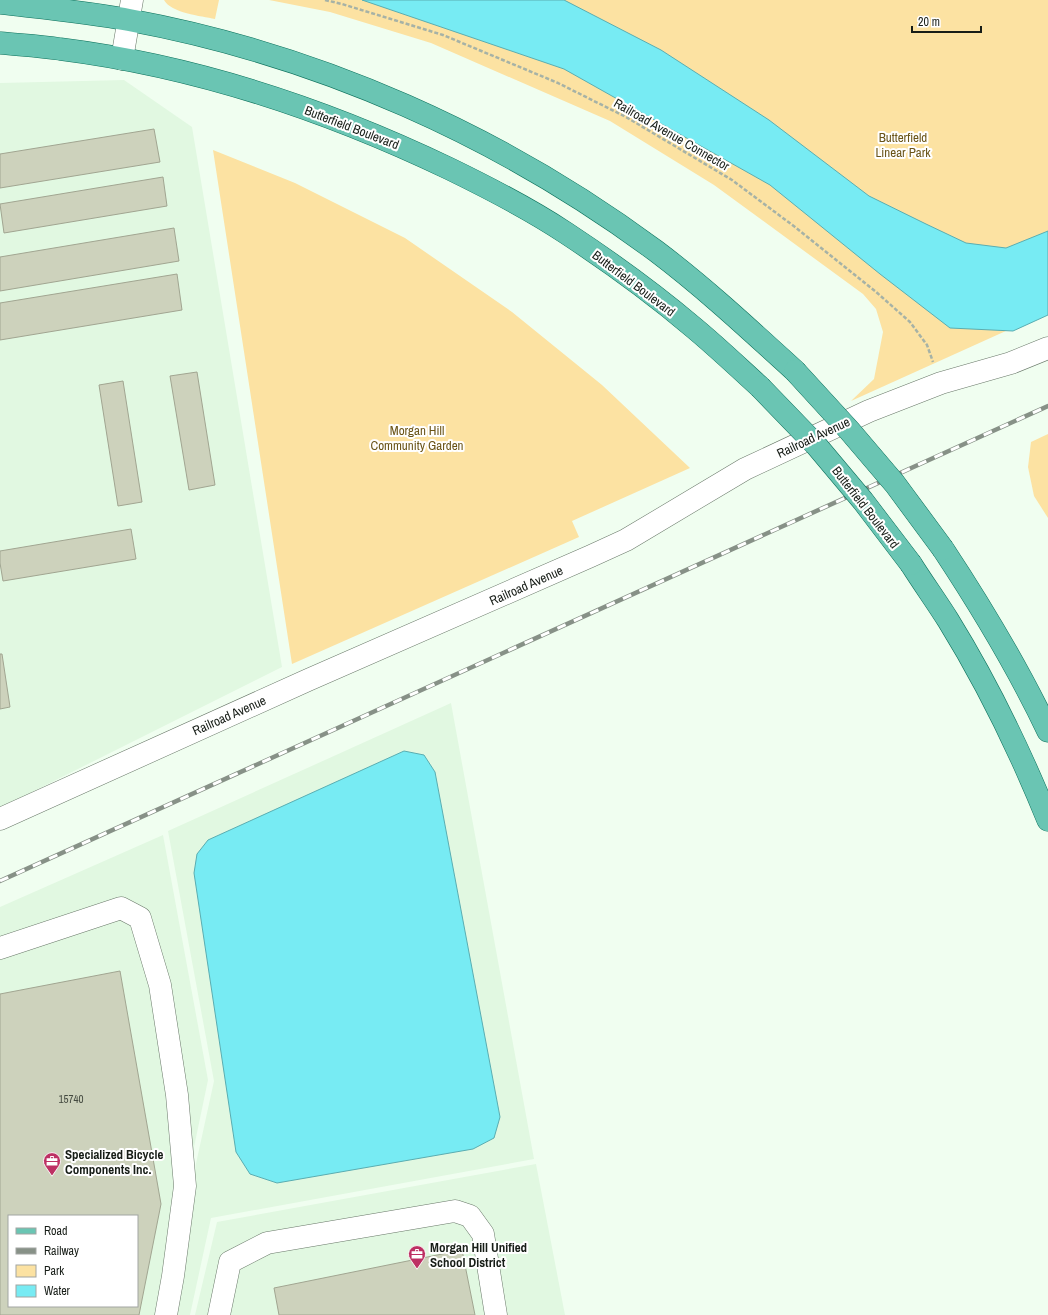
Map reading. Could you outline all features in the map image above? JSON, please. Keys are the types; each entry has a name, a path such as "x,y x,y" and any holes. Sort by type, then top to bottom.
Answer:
{"main road":[{"path":"0,3 66,10 131,10 202,36 273,56 341,79 421,112 509,157 584,202 656,251 724,306 795,371 860,442 895,484 943,549 975,597 1009,656 1048,731"},
{"name":"Butterfield Boulevard","path":"0,43 60,49 122,59 186,73 250,90 326,116 407,148 488,188 564,232 632,279 694,328 760,387 816,445 911,564 948,619 980,675 1006,724 1048,820"}],"street":[{"path":"122,59 131,10"},
{"name":"Railroad Avenue","path":"0,819 308,680 591,556 632,536 745,469 869,411 941,384 1011,363 1048,348"},
{"path":"0,948 121,908 140,918 160,985 177,1095 185,1186 173,1276 166,1315"},
{"path":"219,1315 230,1262 267,1243 455,1211 470,1216 483,1234 496,1315"}],"path":[{"name":"Railroad Avenue Connector","path":"325,0 443,36 558,83 626,117 732,180 795,227 869,286 910,322 927,345 941,384"}],"shaded area":[{"path":"124,80 192,127 282,667 0,808 0,83"},
{"path":"451,703 534,1159 211,1218 190,1315 163,1315 214,1081 168,831"},
{"path":"163,835 208,1080 159,1315 0,1315 0,907"},
{"path":"536,1164 565,1315 195,1315 217,1222"}],"green space":[{"path":"164,0 219,0 215,19 180,11 173,8"},
{"name":"Butterfield Linear Park","path":"269,0 1048,0 1048,312 851,401 874,379 883,332 876,309 863,294 714,185 610,121 431,43 330,12"},
{"name":"Morgan Hill Community Garden","path":"213,150 295,183 405,238 512,312 602,385 690,468 572,521 579,537 292,664"},
{"path":"1048,434 1048,518 1034,496 1028,467 1031,442"}],"water":[{"path":"362,0 564,0 661,50 769,120 869,196 926,224 966,243 1006,248 1048,231 1048,315 1013,331 950,328 880,274 770,185 564,69"},
{"path":"404,751 424,755 435,772 500,1117 494,1138 473,1149 277,1183 250,1174 236,1152 194,873 197,854 208,840"}],"building":[{"path":"154,129 160,162 0,188 0,154"},
{"path":"163,177 167,206 4,233 0,204"},
{"path":"174,228 179,261 0,291 0,257"},
{"path":"177,274 182,310 0,340 0,303"},
{"path":"197,372 215,485 189,490 170,376"},
{"path":"123,381 142,502 118,506 99,385"},
{"path":"131,529 136,559 3,581 0,551"},
{"path":"0,654 2,654 10,707 0,709"},
{"path":"120,971 161,1204 139,1315 0,1315 0,994"},
{"name":"Morgan Hill Unified School District","path":"462,1250 475,1315 279,1315 274,1288"}],"railway":[{"path":"0,881 1048,406"}],"place":[{"name":"Specialized Bicycle Components Inc.","path":"52,1176"},
{"name":"Morgan Hill Unified School District","path":"417,1269"}]}
